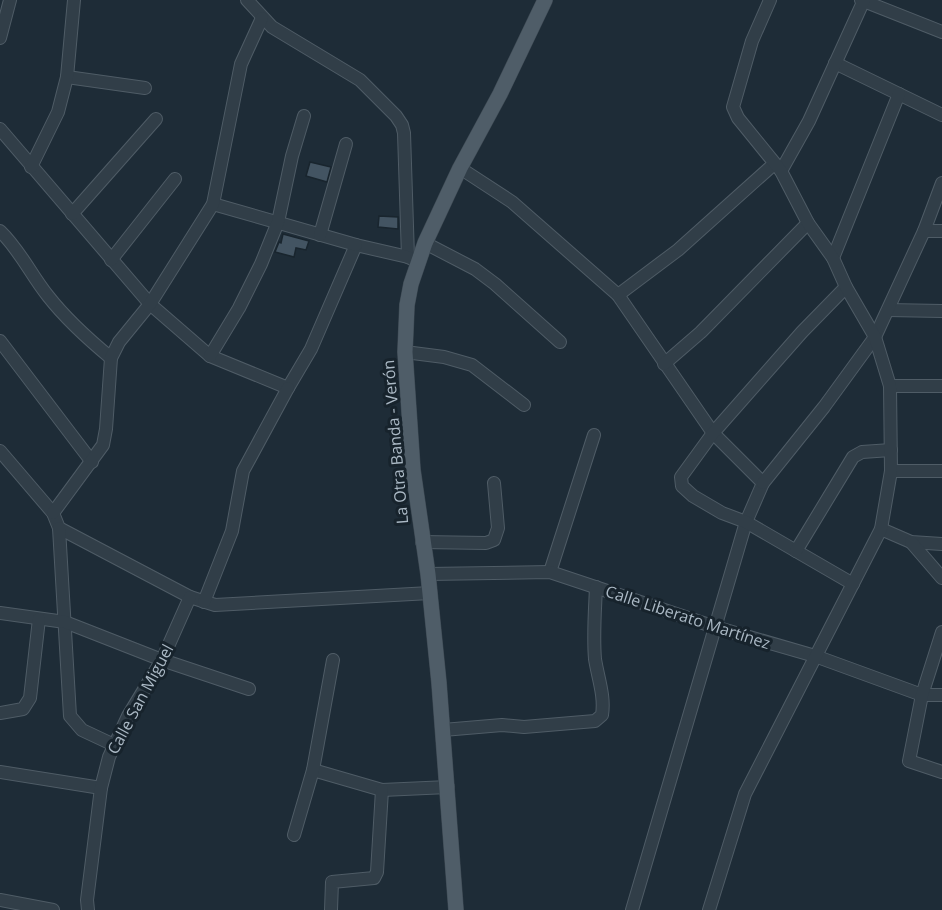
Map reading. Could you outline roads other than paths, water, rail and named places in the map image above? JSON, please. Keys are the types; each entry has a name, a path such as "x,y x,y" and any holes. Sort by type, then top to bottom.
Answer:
{"main road":[{"name":"La Otra Banda - Verón","path":"456,910 448,787 430,593 413,470 405,352 407,305 413,260 425,243 459,168 500,94 545,0"}],"street":[{"path":"0,38 9,0"},
{"path":"31,167 58,112 67,77 74,0"},
{"path":"213,204 413,260 402,125 360,80 287,37 262,18 247,0"},
{"path":"709,910 745,794 881,529 891,471 890,386 875,337 846,287 833,258 808,223 777,167 738,117 733,107 752,41 770,0"},
{"path":"618,295 678,250 777,167 809,121 863,0 942,32"},
{"path":"53,513 103,445 111,358 119,342 150,304 213,204 241,64 262,18"},
{"path":"835,63 942,115"},
{"path":"67,77 145,88"},
{"path":"833,258 899,94"},
{"path":"210,356 239,308 261,264 278,222 292,156 304,116"},
{"path":"72,214 156,119"},
{"path":"0,129 150,304 210,356 288,388"},
{"path":"320,235 346,144"},
{"path":"459,168 512,202 618,295 713,433 763,483"},
{"path":"111,261 175,179"},
{"path":"632,910 746,522 763,483 824,407 875,337 924,231 942,183"},
{"path":"664,364 701,332 808,223"},
{"path":"0,231 22,257 54,303 77,329 111,358"},
{"path":"924,231 942,231"},
{"path":"425,243 488,279 560,342"},
{"path":"204,602 232,531 243,471 311,349 356,245"},
{"path":"846,287 802,332 713,433 681,477 682,486 699,500 746,522 852,584"},
{"path":"888,310 942,311"},
{"path":"2,349 92,462"},
{"path":"405,352 444,357 472,365 524,405"},
{"path":"890,386 942,386"},
{"path":"550,572 594,435"},
{"path":"796,551 853,457 862,452 891,450"},
{"path":"0,451 53,513 59,528 70,716 82,730 114,745"},
{"path":"891,471 942,471"},
{"path":"422,542 486,543 494,540 498,528 494,483"},
{"path":"59,528 190,597 225,606 430,593"},
{"path":"881,529 911,542 942,544"},
{"path":"911,542 942,578"},
{"name":"Calle Liberato Martínez","path":"428,574 550,572 716,627 815,656 922,695 942,695"},
{"path":"443,730 595,721 602,715 604,705 595,658 596,587"},
{"name":"Calle San Miguel","path":"88,910 87,900 101,788 114,745 162,660 190,597"},
{"path":"0,612 65,622 162,660 249,689"},
{"path":"0,713 23,709 30,698 39,619"},
{"path":"942,632 922,695 909,761 942,772"},
{"path":"294,835 313,770 333,660"},
{"path":"313,770 382,790 448,787"},
{"path":"0,772 101,788"},
{"path":"331,910 332,882 374,878 377,872 382,790"},
{"path":"0,900 53,910"}]}
